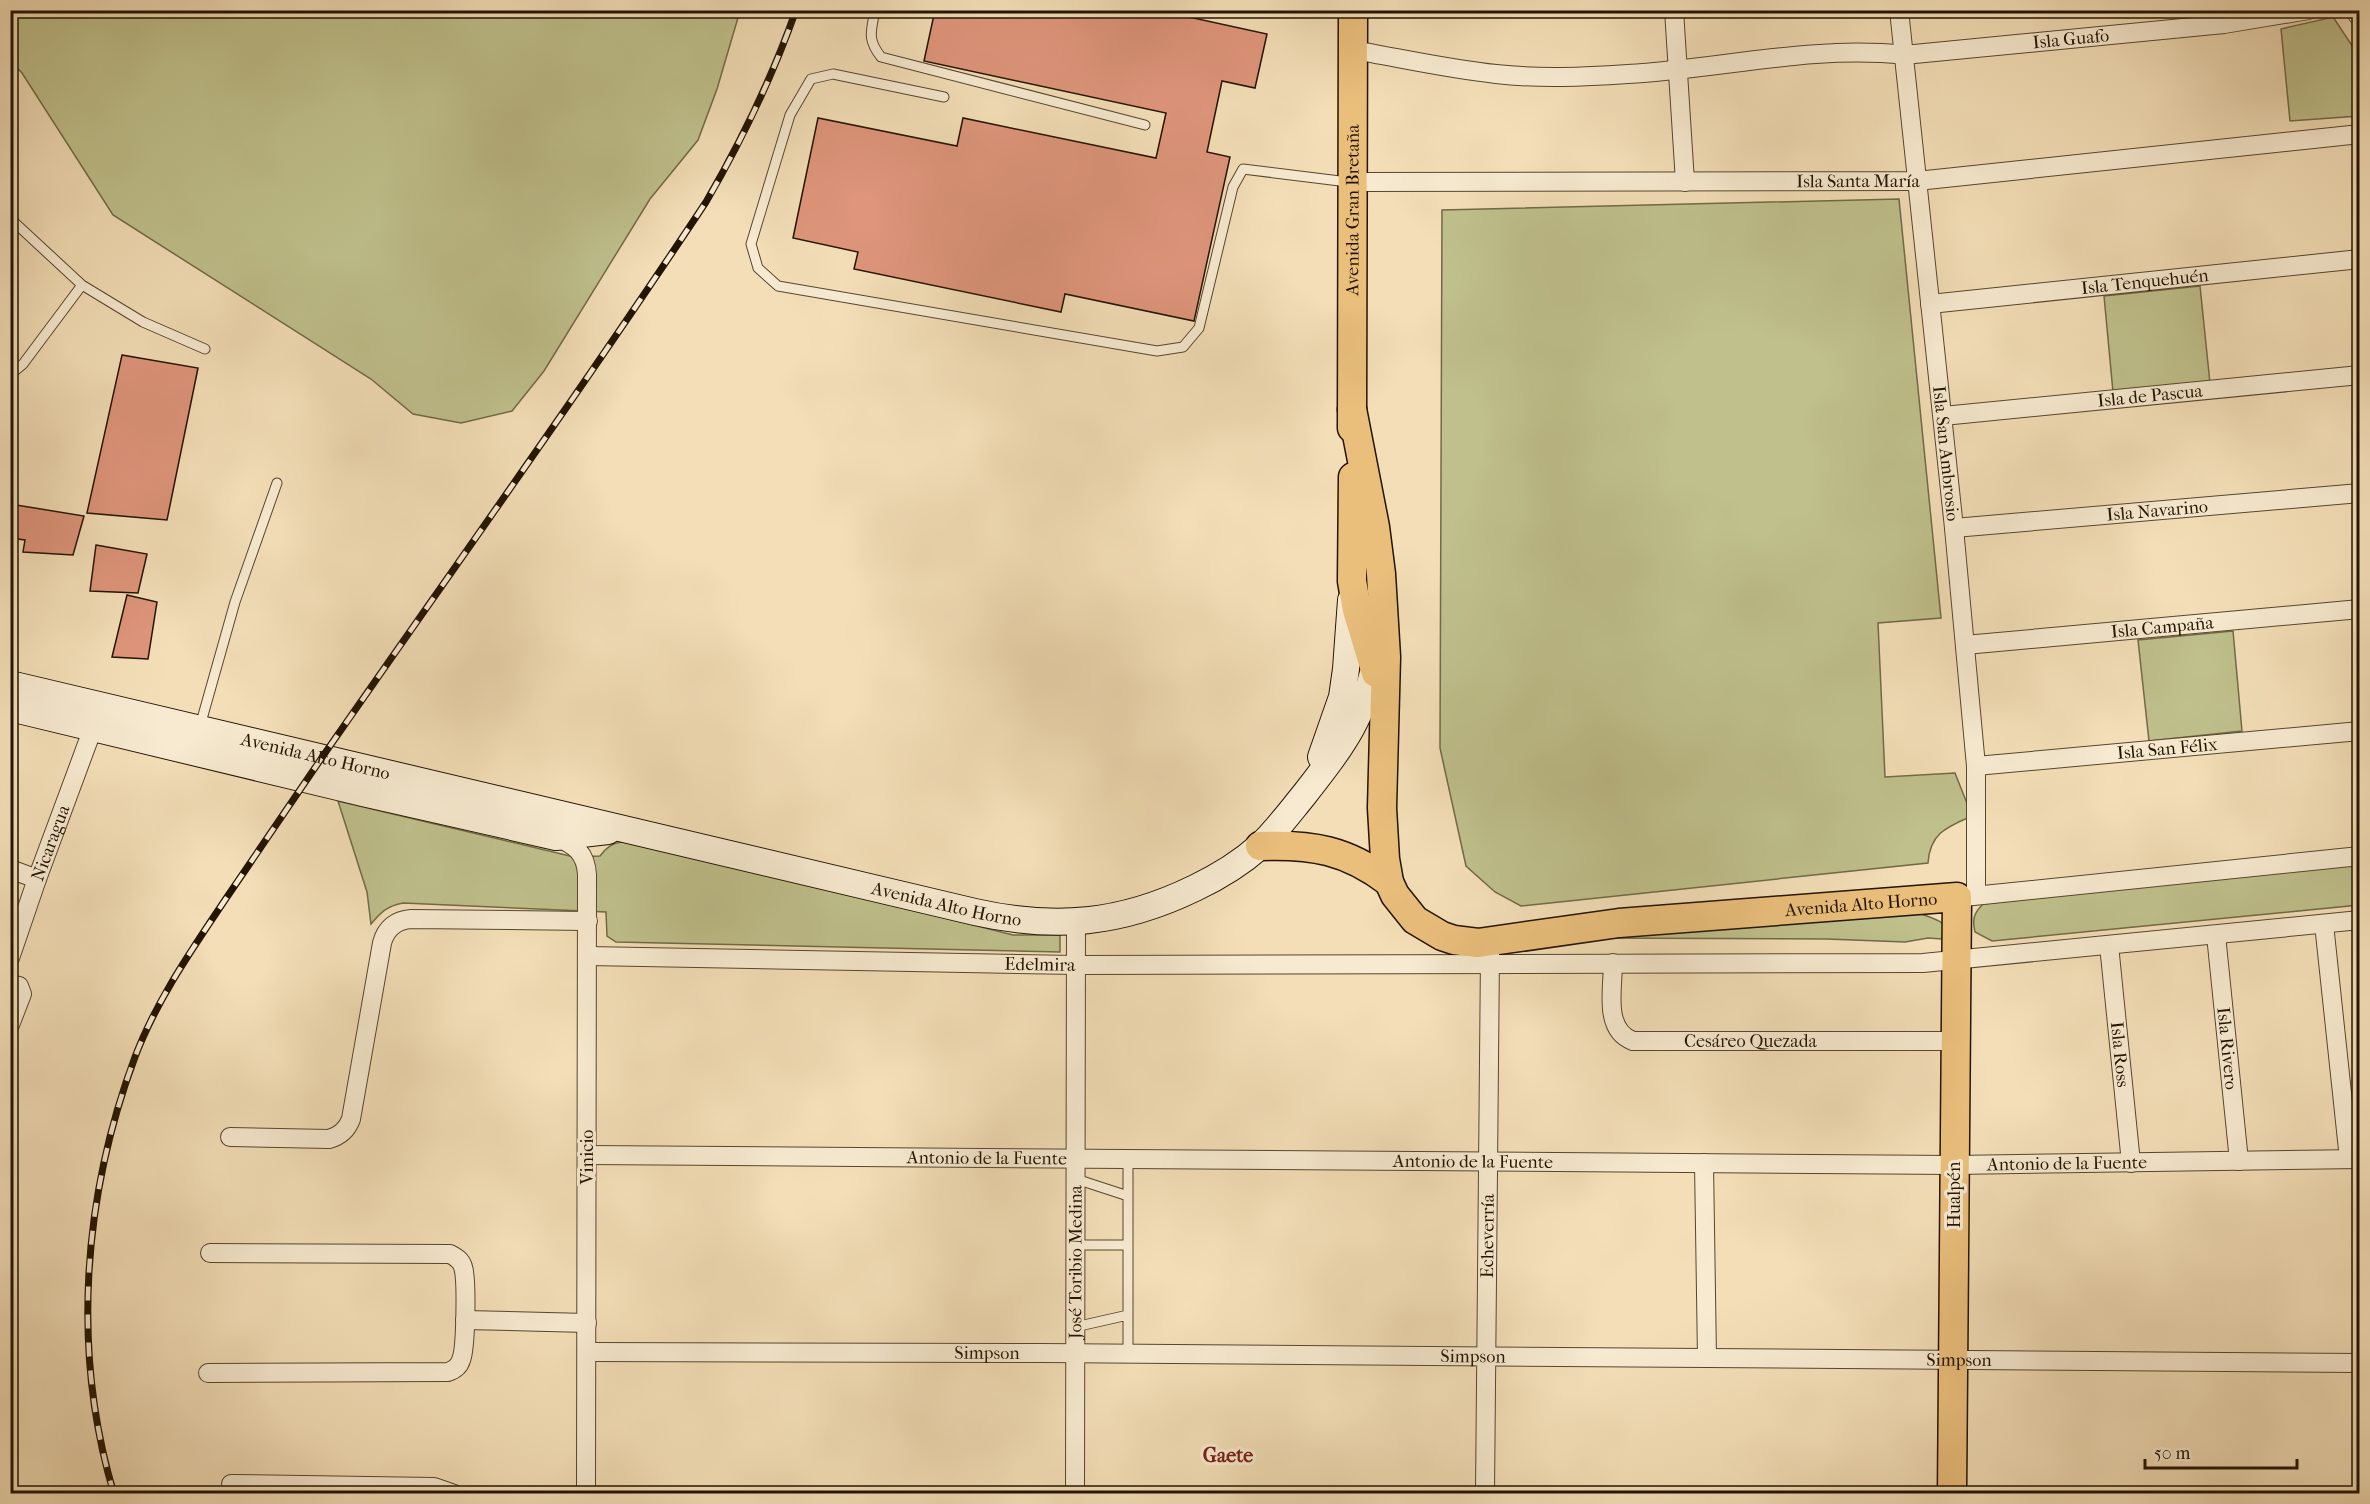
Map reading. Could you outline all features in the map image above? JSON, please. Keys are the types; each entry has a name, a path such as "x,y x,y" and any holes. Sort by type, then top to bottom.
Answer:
{"main road":[{"name":"Avenida Gran Bretaña","path":"1305,793 1328,740 1342,698 1352,582 1353,10"},
{"name":"Avenida Gran Bretaña","path":"1352,409 1375,527 1383,607 1385,707 1382,808 1385,859 1389,882"},
{"path":"1352,582 1357,609 1374,667"},
{"name":"Avenida Gran Bretaña","path":"1260,846 1337,754 1352,729 1364,702 1374,667 1383,607"},
{"name":"Avenida Gran Bretaña","path":"1374,667 1385,707"},
{"name":"Avenida Alto Horno","path":"10,684 1000,918 1025,922 1076,922 1122,915 1174,898 1208,881 1260,846"},
{"name":"Avenida Alto Horno","path":"10,708 556,837 621,828"},
{"path":"1260,846 1300,846 1334,852 1372,869 1389,882"},
{"name":"Avenida Alto Horno","path":"1389,882 1404,909 1428,929 1490,953 1618,923 1966,896"},
{"name":"Hualpén","path":"1952,1494 1956,960 1966,896"}],"street":[{"path":"1674,10 1686,182"},
{"name":"Isla San Ambrosio","path":"1899,10 1943,416 1976,766 1966,896"},
{"name":"Isla Guafo","path":"1353,50 1494,74 1536,78 1678,71 1807,55 1869,52 1904,56 2234,22 2309,10"},
{"name":"Isla Santa María","path":"1352,182 1917,181 2360,134"},
{"name":"Isla Tenquehuén","path":"1930,304 2360,259"},
{"name":"Isla de Pascua","path":"1943,416 2360,375"},
{"name":"Isla Navarino","path":"1954,528 2360,493"},
{"name":"Isla Campaña","path":"1965,645 2360,609"},
{"name":"Nicaragua","path":"10,958 93,728"},
{"name":"Isla San Félix","path":"1976,766 2360,731"},
{"name":"Vinicio","path":"556,837 577,848 586,864 588,921 586,1494"},
{"name":"Avenida Alto Horno","path":"1966,896 2360,856"},
{"path":"10,869 37,879"},
{"path":"230,1137 329,1139 345,1130 351,1119 382,943 392,925 411,919 588,921"},
{"name":"Avenida Alto Horno","path":"1490,953 1613,963 1923,963 2360,920"},
{"name":"José Toribio Medina","path":"1075,1494 1076,922"},
{"path":"2324,924 2354,1159"},
{"name":"Isla Rivero","path":"2216,934 2239,1161"},
{"name":"Isla Ross","path":"2109,945 2131,1163"},
{"name":"Edelmira","path":"588,956 1076,965 1490,953"},
{"name":"Echeverría","path":"1485,1494 1490,953"},
{"name":"Cesáreo Quezada","path":"1613,963 1614,1023 1620,1034 1633,1041 1955,1041"},
{"path":"10,984 19,987 22,994 10,1026"},
{"name":"Antonio de la Fuente","path":"587,1155 1955,1165 2354,1159"},
{"path":"1704,1163 1707,1358"},
{"path":"208,1373 448,1372 458,1366 462,1359 465,1320 464,1267 450,1254 210,1253"},
{"path":"465,1320 587,1323"},
{"name":"Simpson","path":"587,1352 1075,1353 2360,1363"},
{"path":"231,1484 434,1487 454,1494"}],"lane":[{"path":"875,10 870,37 881,57 1145,124"},
{"path":"944,97 833,74 810,79 790,115 751,244 758,268 778,286 1157,351 1166,350 1183,347 1198,328 1233,187 1243,169 1352,182"},
{"path":"10,216 82,285 143,322 205,349"},
{"path":"10,375 23,364 82,285"},
{"path":"199,728 235,602 277,483"},
{"path":"1128,1159 1128,1354"},
{"path":"1076,1179 1128,1196"},
{"path":"1075,1245 1128,1245"},
{"path":"1075,1327 1128,1315"}],"green space":[{"path":"11,10 740,11 717,89 698,140 650,199 544,371 512,411 461,423 413,414 371,379 113,215 22,73 11,61"},
{"path":"2333,17 2359,56 2359,116 2290,121 2281,29"},
{"path":"1899,199 1941,618 1878,623 1885,777 1955,773 1972,816 1941,832 1932,845 1928,863 1521,906 1495,892 1466,866 1440,748 1442,210"},
{"path":"2200,286 2210,383 2113,392 2104,296"},
{"path":"2233,631 2242,731 2149,741 2138,640"},
{"path":"338,801 574,857 600,856 611,845 623,842 651,845 1013,935 1060,935 1060,952 616,942 607,936 606,912 403,903 385,910 371,924 367,892"},
{"path":"2359,863 2359,905 1992,941 1975,932 1974,927 1975,917 1983,904"},
{"path":"1911,911 1942,923 1955,940 1928,938 1905,942 1827,939 1587,938"}],"building":[{"path":"935,10 1167,10 1166,12 1267,34 1255,88 1222,81 1207,152 1230,157 1194,321 1065,294 1061,312 854,269 858,252 793,238 818,118 957,146 963,118 1156,158 1166,113 924,61"},
{"path":"122,355 198,368 167,520 87,513"},
{"path":"10,504 84,516 73,555 23,552 25,540 10,538"},
{"path":"96,545 147,554 138,593 90,591"},
{"path":"127,595 157,602 148,659 112,657"}],"railway":[{"path":"114,1494 100,1440 92,1385 88,1330 89,1274 94,1219 104,1164 117,1110 144,1036 176,974 201,935 706,202 756,108 796,10"}],"district":[{"name":"Gaete","path":"1228,1455"}]}
